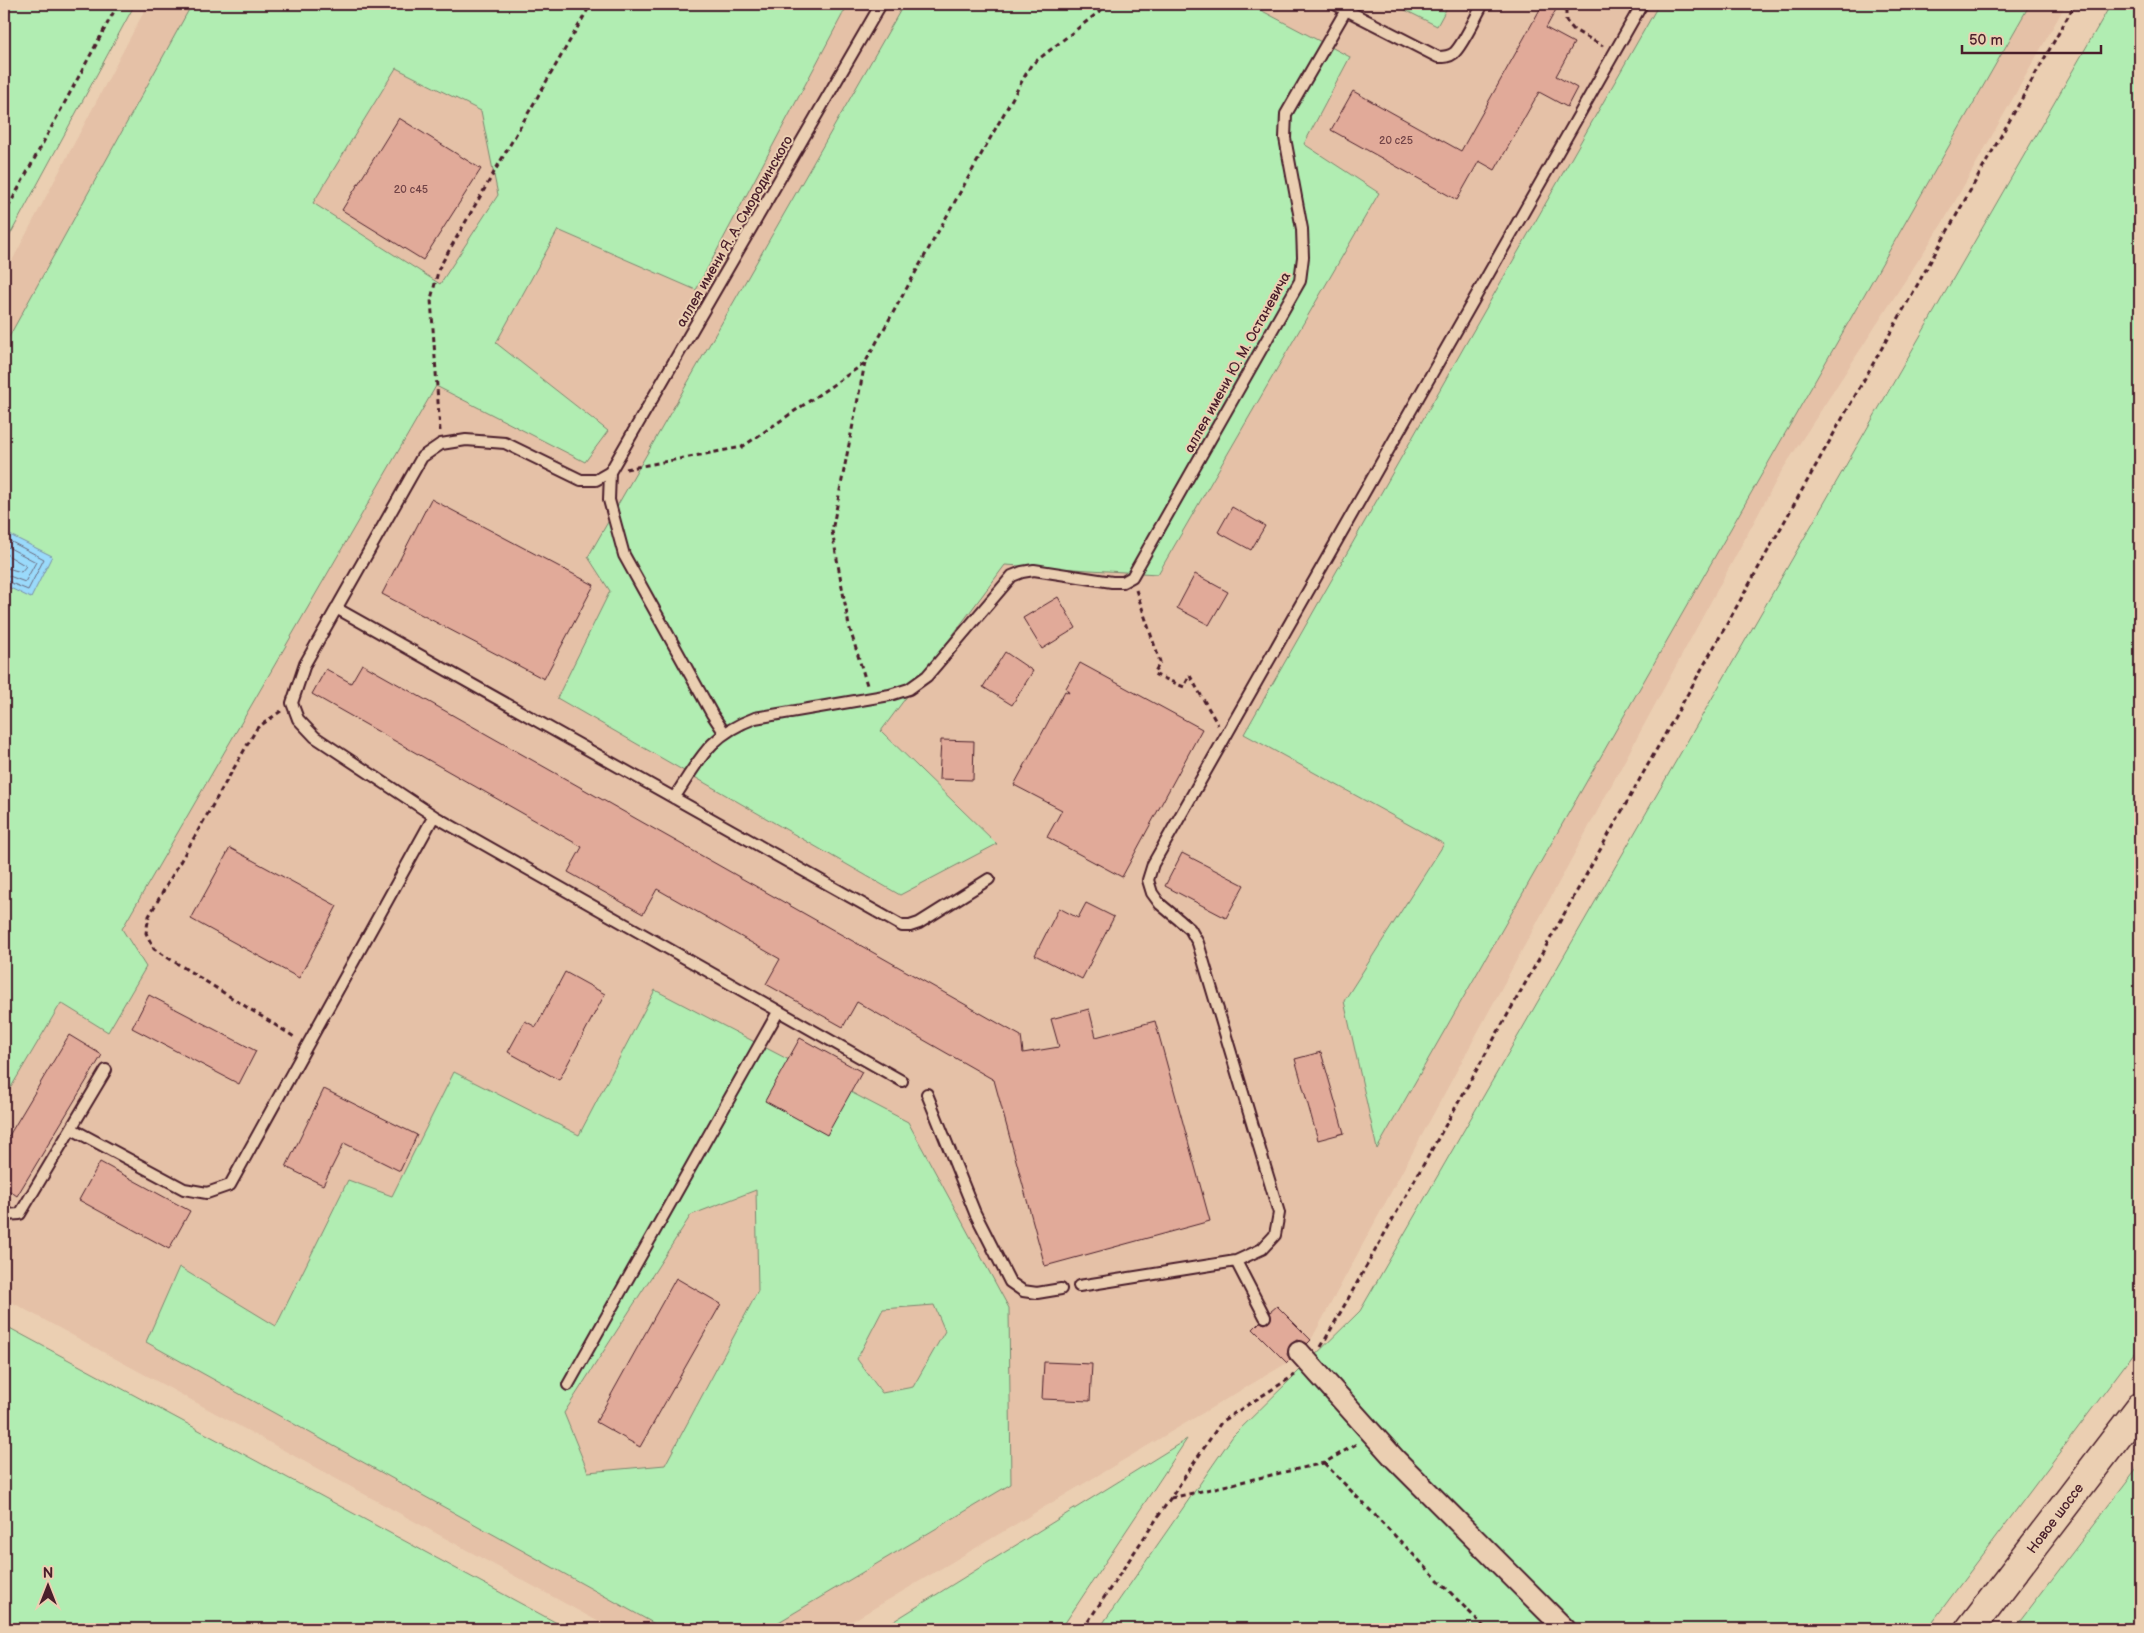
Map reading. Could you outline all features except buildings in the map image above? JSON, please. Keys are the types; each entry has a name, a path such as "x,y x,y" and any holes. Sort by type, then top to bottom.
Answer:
{"main road":[{"name":"Новое шоссе","path":"1970,1629 2140,1407"}],"street":[{"path":"1305,1358 1395,1459 1565,1629"}],"lane":[{"name":"аллея имени Я. А. Смородинского","path":"610,472 881,4"},
{"path":"1335,4 1438,57 1447,57 1454,53 1483,4"},
{"path":"1079,1286 1236,1261 1262,1249 1275,1235 1279,1213 1198,942 1190,929 1156,898 1152,893 1148,880 1153,864 1642,4"},
{"name":"аллея имени Ю. М. Останевича","path":"1132,577 1300,281 1303,257 1302,229 1286,138 1286,114 1346,10"},
{"path":"724,732 712,714 624,555 610,500 610,472 596,480 581,480 505,443 466,440 441,444 422,457 305,664 292,703 298,720 314,737 434,816 902,1081"},
{"path":"674,798 707,749 724,732 756,718 871,698 909,689 927,676 1012,576 1034,570 1112,582 1123,582 1132,577"},
{"path":"336,608 902,926 919,923 989,879"},
{"path":"72,1129 184,1189 207,1193 230,1185 434,816"},
{"path":"568,1385 778,1012"},
{"path":"4,1215 20,1214 106,1070"},
{"path":"927,1094 975,1213 1010,1282 1023,1291 1037,1293 1061,1289"},
{"path":"1236,1261 1265,1317"}],"path":[{"path":"4,215 118,4"},
{"path":"441,444 431,299 439,268 591,4"},
{"path":"871,698 849,626 832,531 865,363 1031,65 1109,4"},
{"path":"1083,1629 1222,1421 1305,1358 2075,4"},
{"path":"1566,10 1566,21 1574,30 1615,52"},
{"path":"610,472 742,447 865,363"},
{"path":"1132,577 1160,662 1154,674 1184,687 1190,675 1225,738"},
{"path":"292,703 257,728 149,916 146,933 154,949 307,1045"},
{"path":"1170,1498 1324,1463 1373,1434"},
{"path":"1324,1463 1486,1629"}],"shaded area":[{"path":"148,4 2066,4 1945,219 1781,472 1311,1340 1287,1363 839,1629 612,1629 4,1298 4,276"}],"green space":[{"path":"4,4 135,4 4,246"},
{"path":"192,4 848,4 696,290 558,230 496,343 608,431 585,462 436,386 122,929 146,967 108,1032 61,1003 4,1099 4,346","holes":["396,68 481,111 498,195 440,284 313,203"]},
{"path":"904,4 1249,4 1350,57 1304,144 1379,193 1158,574 1005,565 881,731 997,844 900,895 557,698 610,591 588,557"},
{"path":"1393,4 1449,4 1437,26"},
{"path":"1659,4 2030,4 1377,1149 1344,1001 1444,844 1244,734"},
{"path":"2111,4 2140,4 2140,1345 1927,1629 1099,1629 1233,1436 1360,1311"},
{"path":"655,990 908,1122 1009,1308 1011,1484 767,1629 664,1629 146,1342 179,1267 276,1326 348,1180 392,1196 454,1072 579,1135","holes":["756,1190 758,1291 665,1465 588,1472 564,1413 691,1215","934,1305 945,1331 913,1387 882,1393 857,1359 883,1309"]},
{"path":"4,1325 568,1629 4,1629"},
{"path":"1187,1439 1061,1629 881,1629"},
{"path":"2140,1464 2140,1629 2014,1629"}],"water":[{"path":"4,532 52,556 31,598 4,585"}]}
